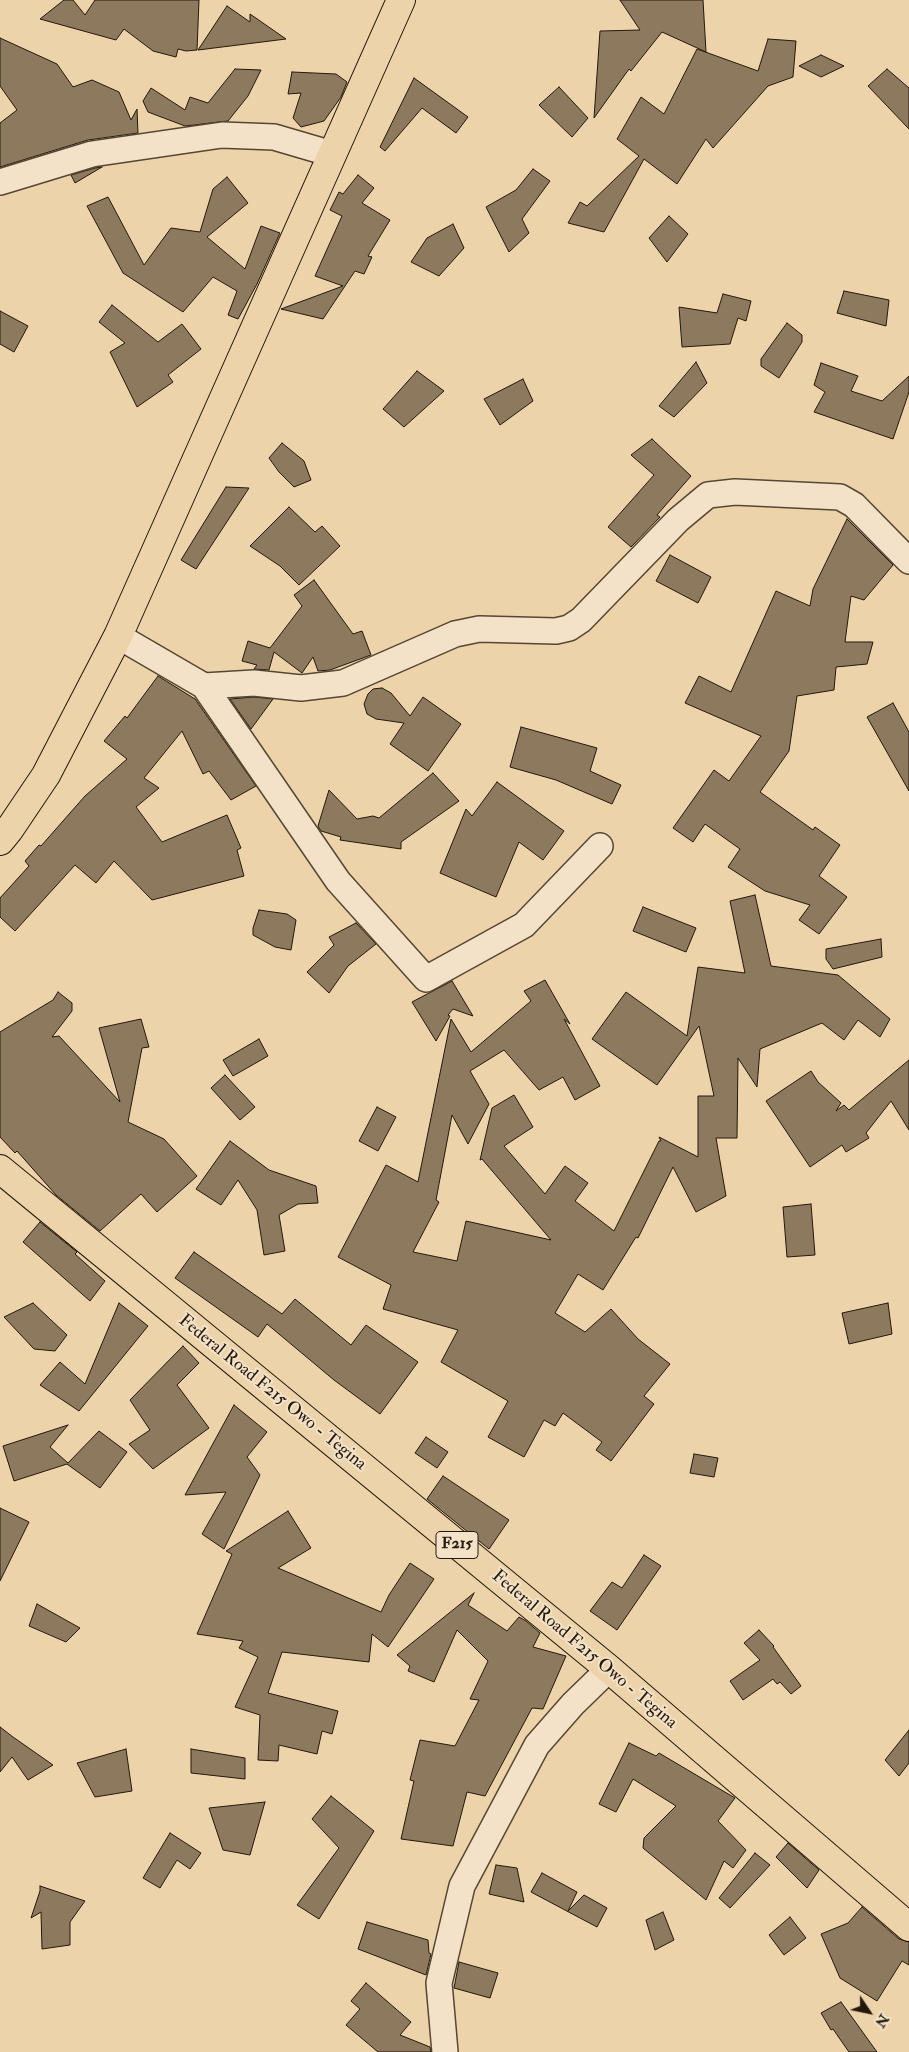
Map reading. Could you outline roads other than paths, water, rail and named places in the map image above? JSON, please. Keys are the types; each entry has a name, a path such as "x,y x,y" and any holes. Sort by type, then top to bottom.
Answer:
{"main road":[{"path":"0,841 10,830 46,775 118,636 401,0"},
{"name":"Federal Road F215 Owo - Tegina","path":"0,1169 609,1670 909,1927"}],"street":[{"path":"0,182 92,154 222,134 274,137 332,154"},
{"path":"204,686 254,683 301,688 344,683 455,634 479,629 556,631 569,628 581,620 678,520 708,495 735,492 840,498 854,505 909,561"},
{"path":"118,636 204,686 338,881 426,980 524,924 600,846"},
{"path":"445,2052 438,1983 462,1886 537,1745 573,1704 609,1670"}]}
